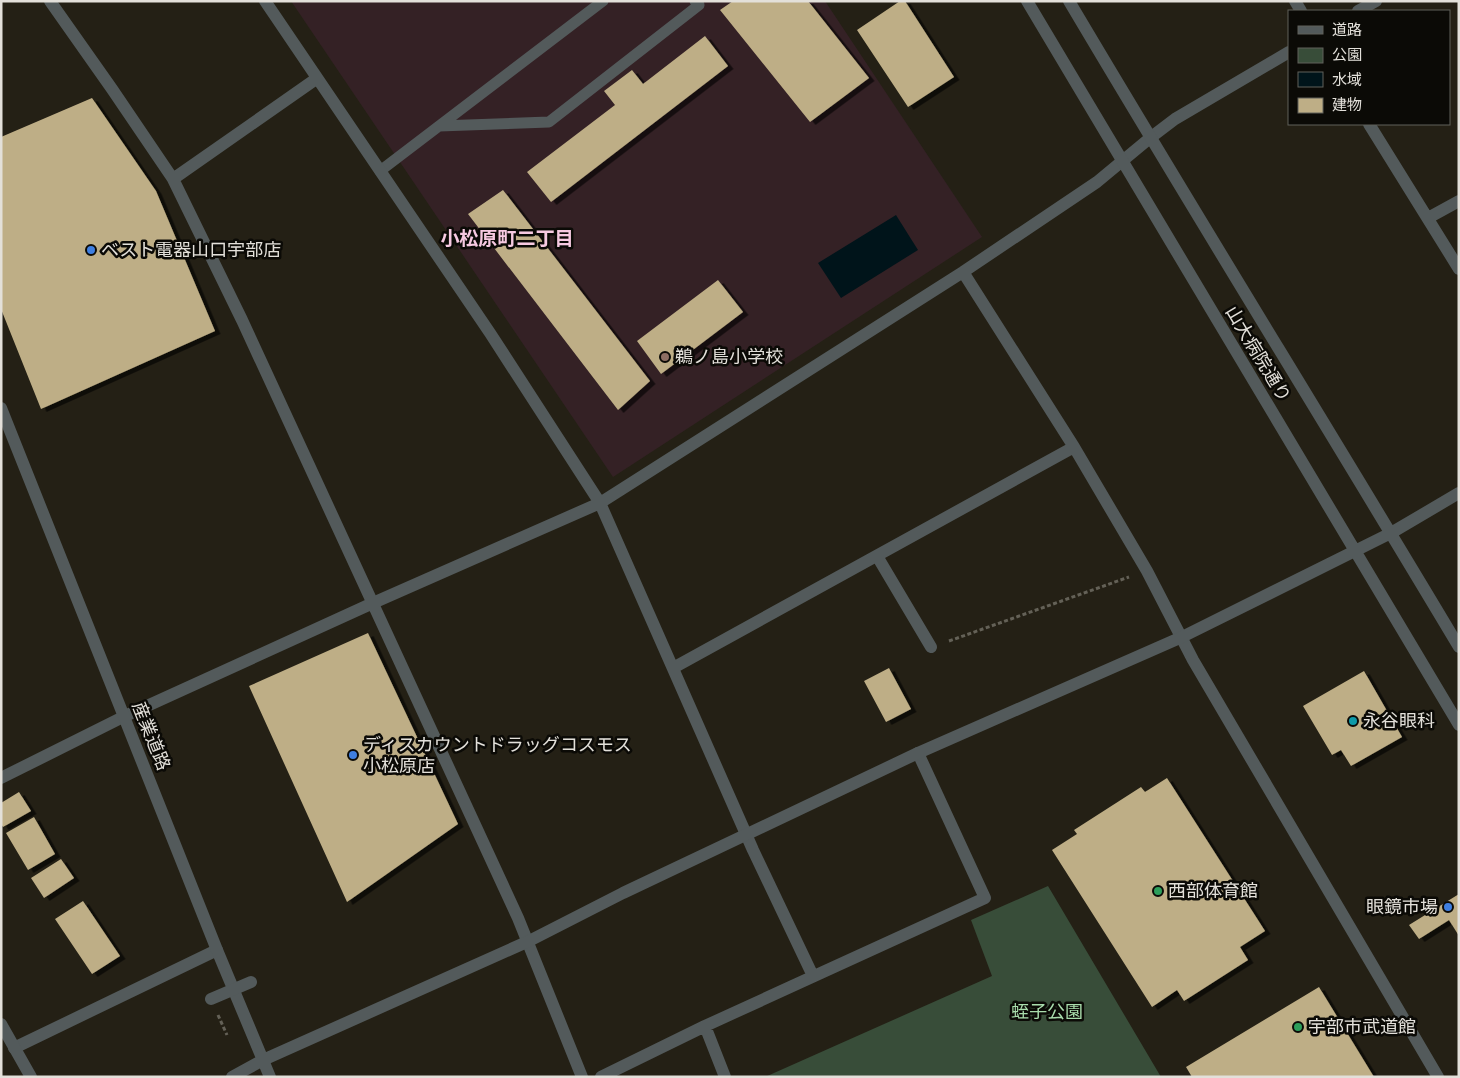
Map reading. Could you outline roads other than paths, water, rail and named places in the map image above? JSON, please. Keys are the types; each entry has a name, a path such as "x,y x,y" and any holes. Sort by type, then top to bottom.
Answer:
{"street":[{"path":"50,1 173,180 242,320 529,941 582,1077"},
{"path":"265,1 490,333 600,503 747,836 813,976"},
{"name":"山大病院通り","path":"1027,1 1459,725"},
{"name":"山大病院通り","path":"1069,1 1459,647"},
{"path":"1360,10 1376,1"},
{"path":"1,778 125,716 373,603 600,503 963,272 1097,182 1122,160 1176,119 1288,53"},
{"path":"173,180 316,78"},
{"path":"1370,125 1459,269"},
{"path":"1428,218 1459,201"},
{"path":"963,272 1074,447 1147,571 1193,660 1438,1077"},
{"name":"産業道路","path":"1,408 217,950 270,1077"},
{"path":"674,668 1074,447"},
{"path":"232,1077 263,1060 529,941 918,753 1182,637 1391,533 1459,493"},
{"path":"876,556 932,647"},
{"path":"601,1077 705,1026 985,898 918,753"},
{"path":"14,1048 217,950"},
{"path":"211,998 251,982"},
{"path":"1,1024 31,1077"},
{"path":"705,1026 725,1077"}],"lane":[{"path":"380,171 603,1"},
{"path":"439,126 549,122 699,5 696,1"}],"water":[{"path":"896,215 918,250 841,298 818,263"}],"place":[{"name":"ベスト電器山口宇部店","path":"91,250"},
{"name":"鵜ノ島小学校","path":"665,357"},
{"name":"永谷眼科","path":"1353,721"},
{"name":"ディスカウントドラッグコスモス 小松原店","path":"353,755"},
{"name":"西部体育館","path":"1158,891"},
{"name":"眼鏡市場","path":"1448,907"},
{"name":"宇部市武道館","path":"1298,1027"}],"district":[{"name":"小松原町二丁目","path":"507,238"}],"park label":[{"name":"蛭子公園","path":"1047,1012"}]}
